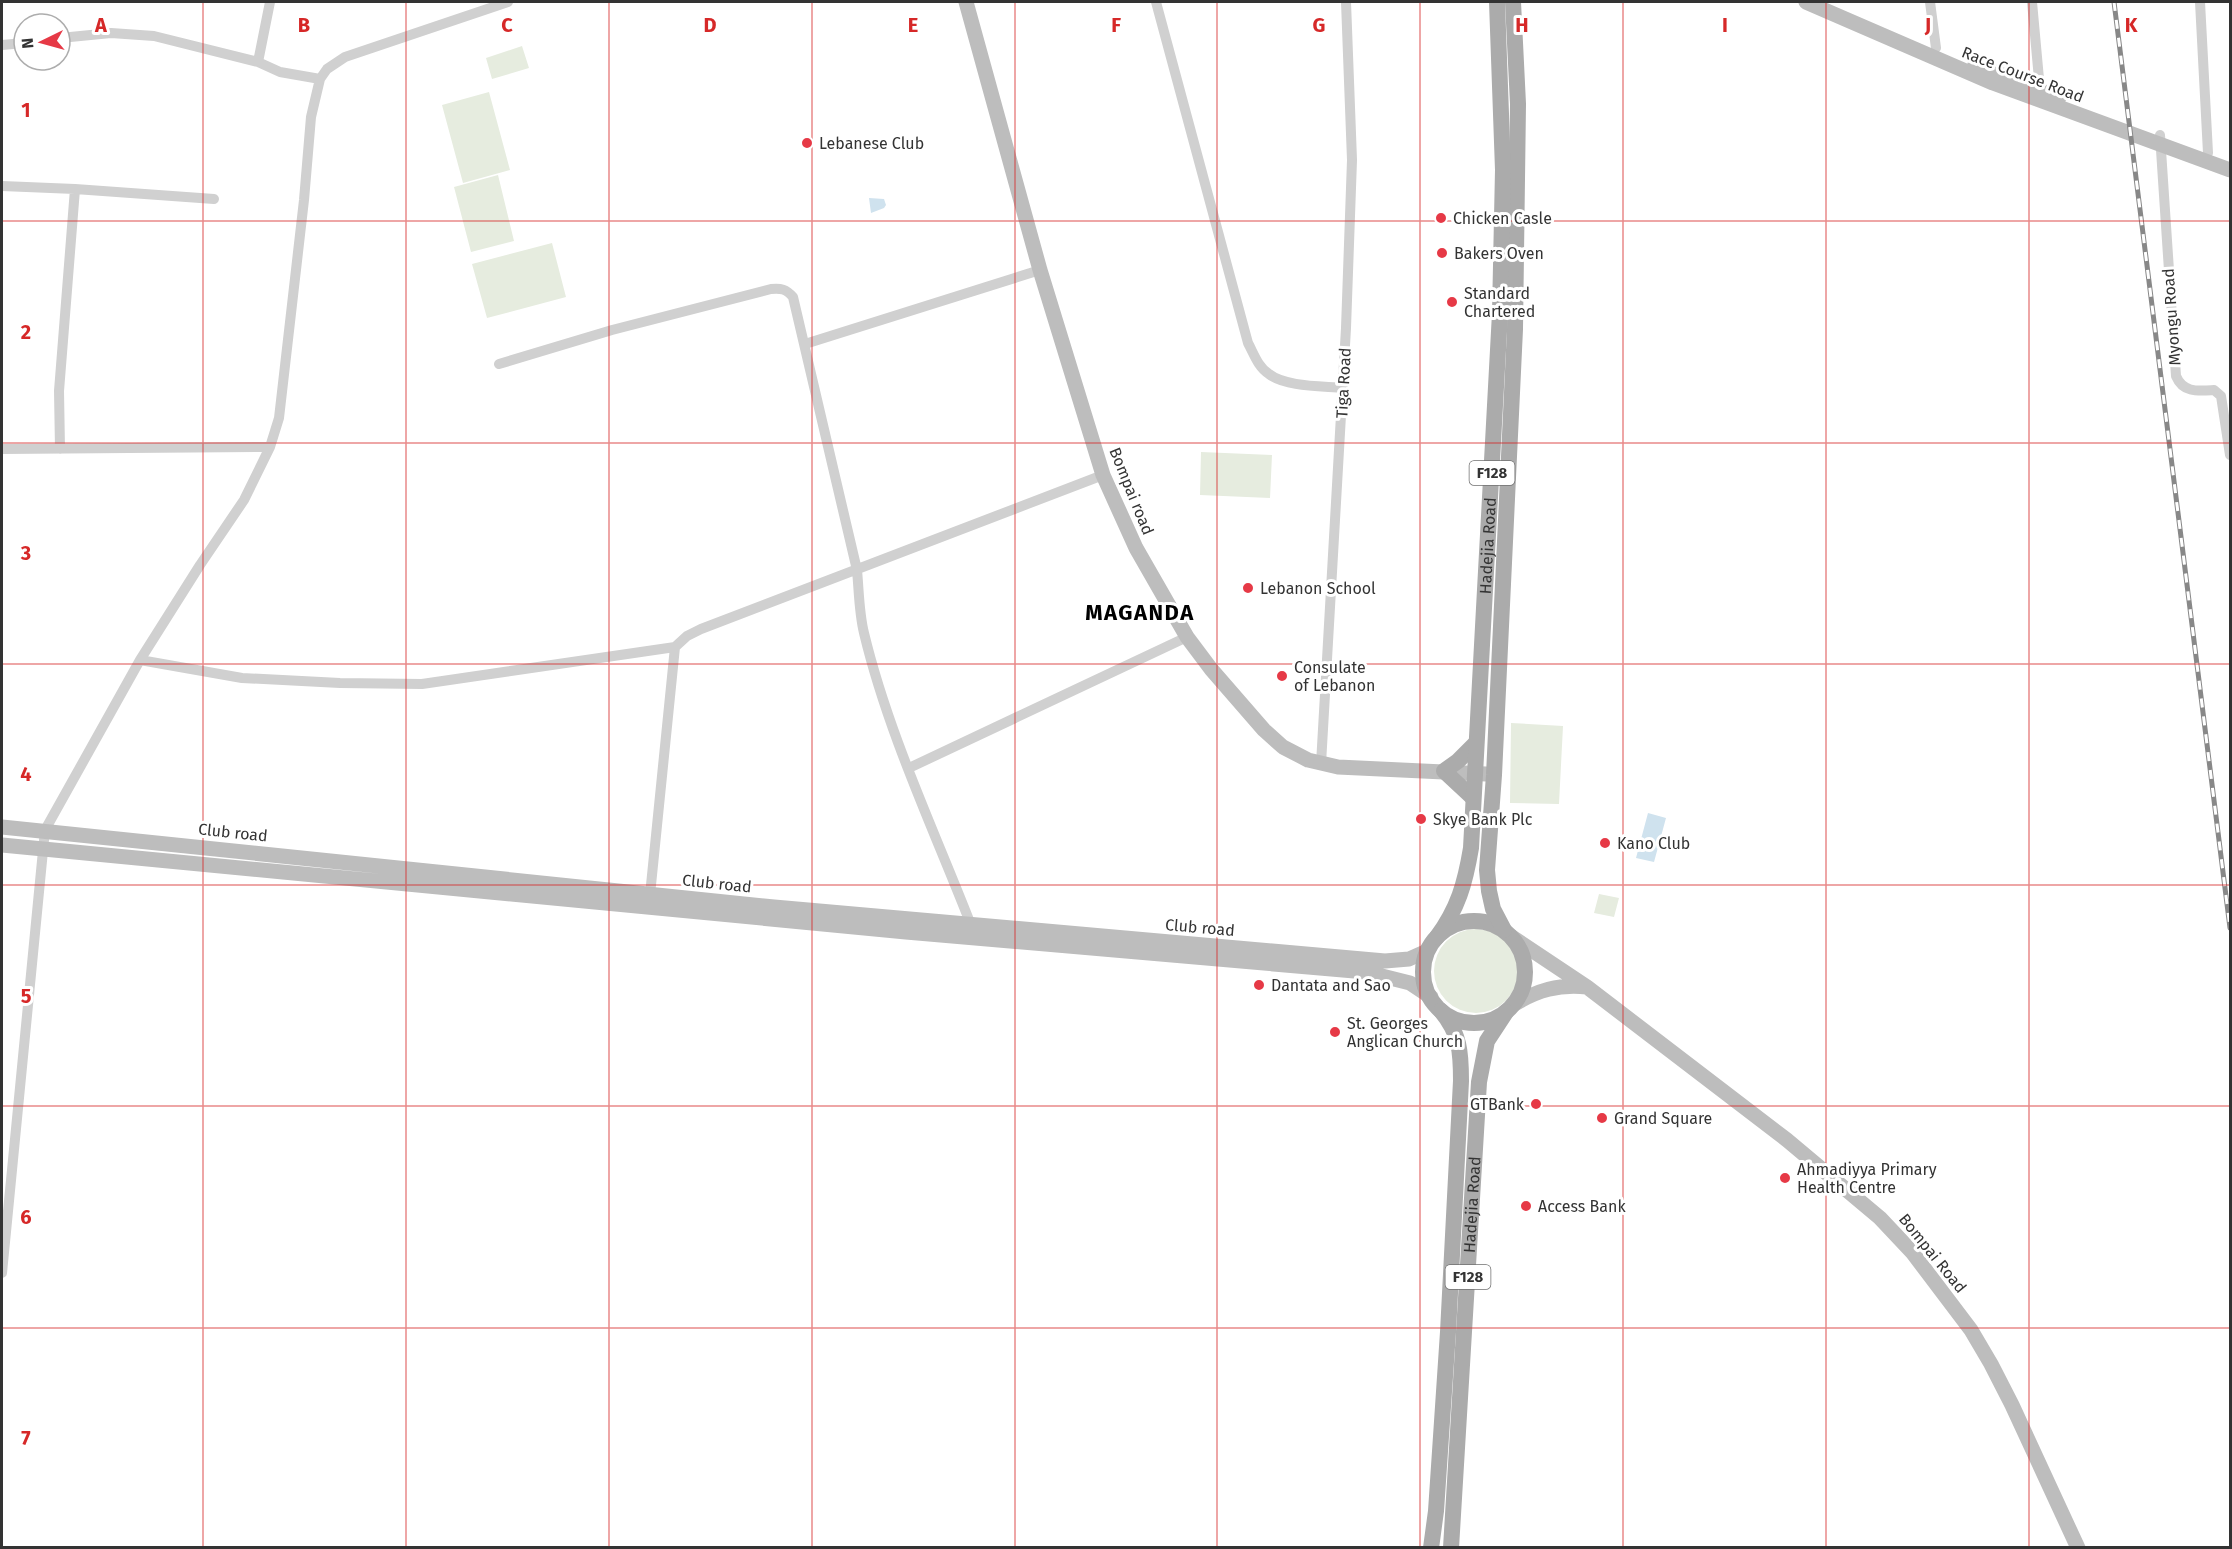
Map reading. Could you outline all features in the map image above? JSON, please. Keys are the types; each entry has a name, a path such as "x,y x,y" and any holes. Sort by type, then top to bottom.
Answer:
{"main road":[{"name":"Bompai road","path":"966,2 1040,270 1103,475 1136,548 1187,637 1211,669 1264,730 1283,747 1321,764 1338,767 1474,772 1494,775"},
{"name":"Hadejia Road","path":"1432,944 1451,918 1466,877 1471,848 1496,420 1502,246 1502,119 1497,2"},
{"name":"Hadejia Road","path":"1508,934 1493,909 1487,870 1494,775 1517,264 1518,104 1513,2"},
{"name":"Race Course Road","path":"1806,2 1993,83 2230,161"},
{"name":"Race Course Road","path":"1829,2 2230,170"},
{"path":"1473,798 1444,771 1476,743"},
{"name":"Club road","path":"2,827 659,900 971,925 1239,955 1385,961 1409,959 1432,944"},
{"path":"2,846 659,900 1239,955 1366,972 1410,983 1431,997"},
{"path":"1432,944 1448,927 1476,920 1491,923 1508,934"},
{"name":"Bompai Road","path":"1508,934 1587,987 1812,1160 1880,1218 1912,1252 1971,1330 1991,1364 2078,1548"},
{"name":"F128","path":"1508,934 1522,953 1525,971 1522,989 1510,1008"},
{"name":"F128","path":"1432,944 1423,968 1425,985 1441,1011"},
{"path":"1441,1011 1466,1023 1480,1023 1494,1019 1527,996 1548,988 1587,987"},
{"name":"Hadejia Road","path":"1450,1542 1479,1082 1487,1041 1510,1008"},
{"name":"Hadejia Road","path":"1432,1544 1448,1321 1461,1081 1461,1056 1457,1037 1452,1024 1441,1011"}],"street":[{"path":"258,62 270,2"},
{"path":"2,1273 45,830 141,660 200,565 244,500 270,447 279,418 304,200 310,117 320,79 327,69 345,57 508,2"},
{"path":"1156,2 1248,343 1263,369 1277,379 1343,388"},
{"name":"Tiga Road","path":"1321,764 1343,388 1352,160 1346,2"},
{"path":"1930,2 1936,48"},
{"path":"2032,2 2040,90"},
{"path":"2199,2 2208,153"},
{"path":"72,37 111,33 154,36 258,62 280,72 320,79"},
{"name":"Myongu Road","path":"2159,139 2176,376 2183,388 2218,392 2223,401 2230,454"},
{"path":"2,186 214,199"},
{"path":"60,449 60,391 75,189"},
{"path":"805,344 1040,270"},
{"path":"499,364 612,330 771,289 780,288 788,291 792,297 805,344 857,570 864,633 890,718 971,925"},
{"path":"2,449 270,447"},
{"path":"141,660 242,678 422,684 675,647 687,636 700,629 1103,475"},
{"path":"909,768 1187,637"},
{"path":"659,900 675,647"}],"shaded area":[{"path":"522,46 529,68 492,79 486,58"},
{"path":"489,92 510,170 463,183 442,105"},
{"path":"498,175 514,241 471,252 454,187"},
{"path":"552,243 566,297 487,318 472,264"},
{"path":"1201,452 1272,455 1270,498 1200,495"},
{"path":"1511,723 1563,726 1559,804 1510,803"},
{"path":"1599,894 1619,898 1614,917 1594,913"},
{"path":"1476,929 1492,932 1506,941 1515,955 1518,971 1515,987 1506,1001 1492,1010 1476,1013 1460,1010 1446,1001 1437,987 1434,971 1437,955 1446,941 1460,932"}],"water":[{"path":"869,198 884,199 886,205 871,213"},
{"path":"1648,813 1666,818 1654,862 1636,858"}],"railway":[{"path":"2114,2 2230,928"}],"place":[{"name":"Lebanese Club","path":"807,143"},
{"name":"Chicken Casle","path":"1441,218"},
{"name":"Bakers Oven","path":"1442,253"},
{"name":"Standard Chartered","path":"1452,302"},
{"name":"Lebanon School","path":"1248,588"},
{"name":"Consulate of Lebanon","path":"1282,676"},
{"name":"Skye Bank Plc","path":"1421,819"},
{"name":"Kano Club","path":"1605,843"},
{"name":"Dantata and Sao","path":"1259,985"},
{"name":"St. Georges Anglican Church","path":"1335,1032"},
{"name":"GTBank","path":"1536,1104"},
{"name":"Grand Square","path":"1602,1118"},
{"name":"Ahmadiyya Primary Health Centre","path":"1785,1178"},
{"name":"Access Bank","path":"1526,1206"}],"district":[{"name":"MAGANDA","path":"1140,612"}]}
